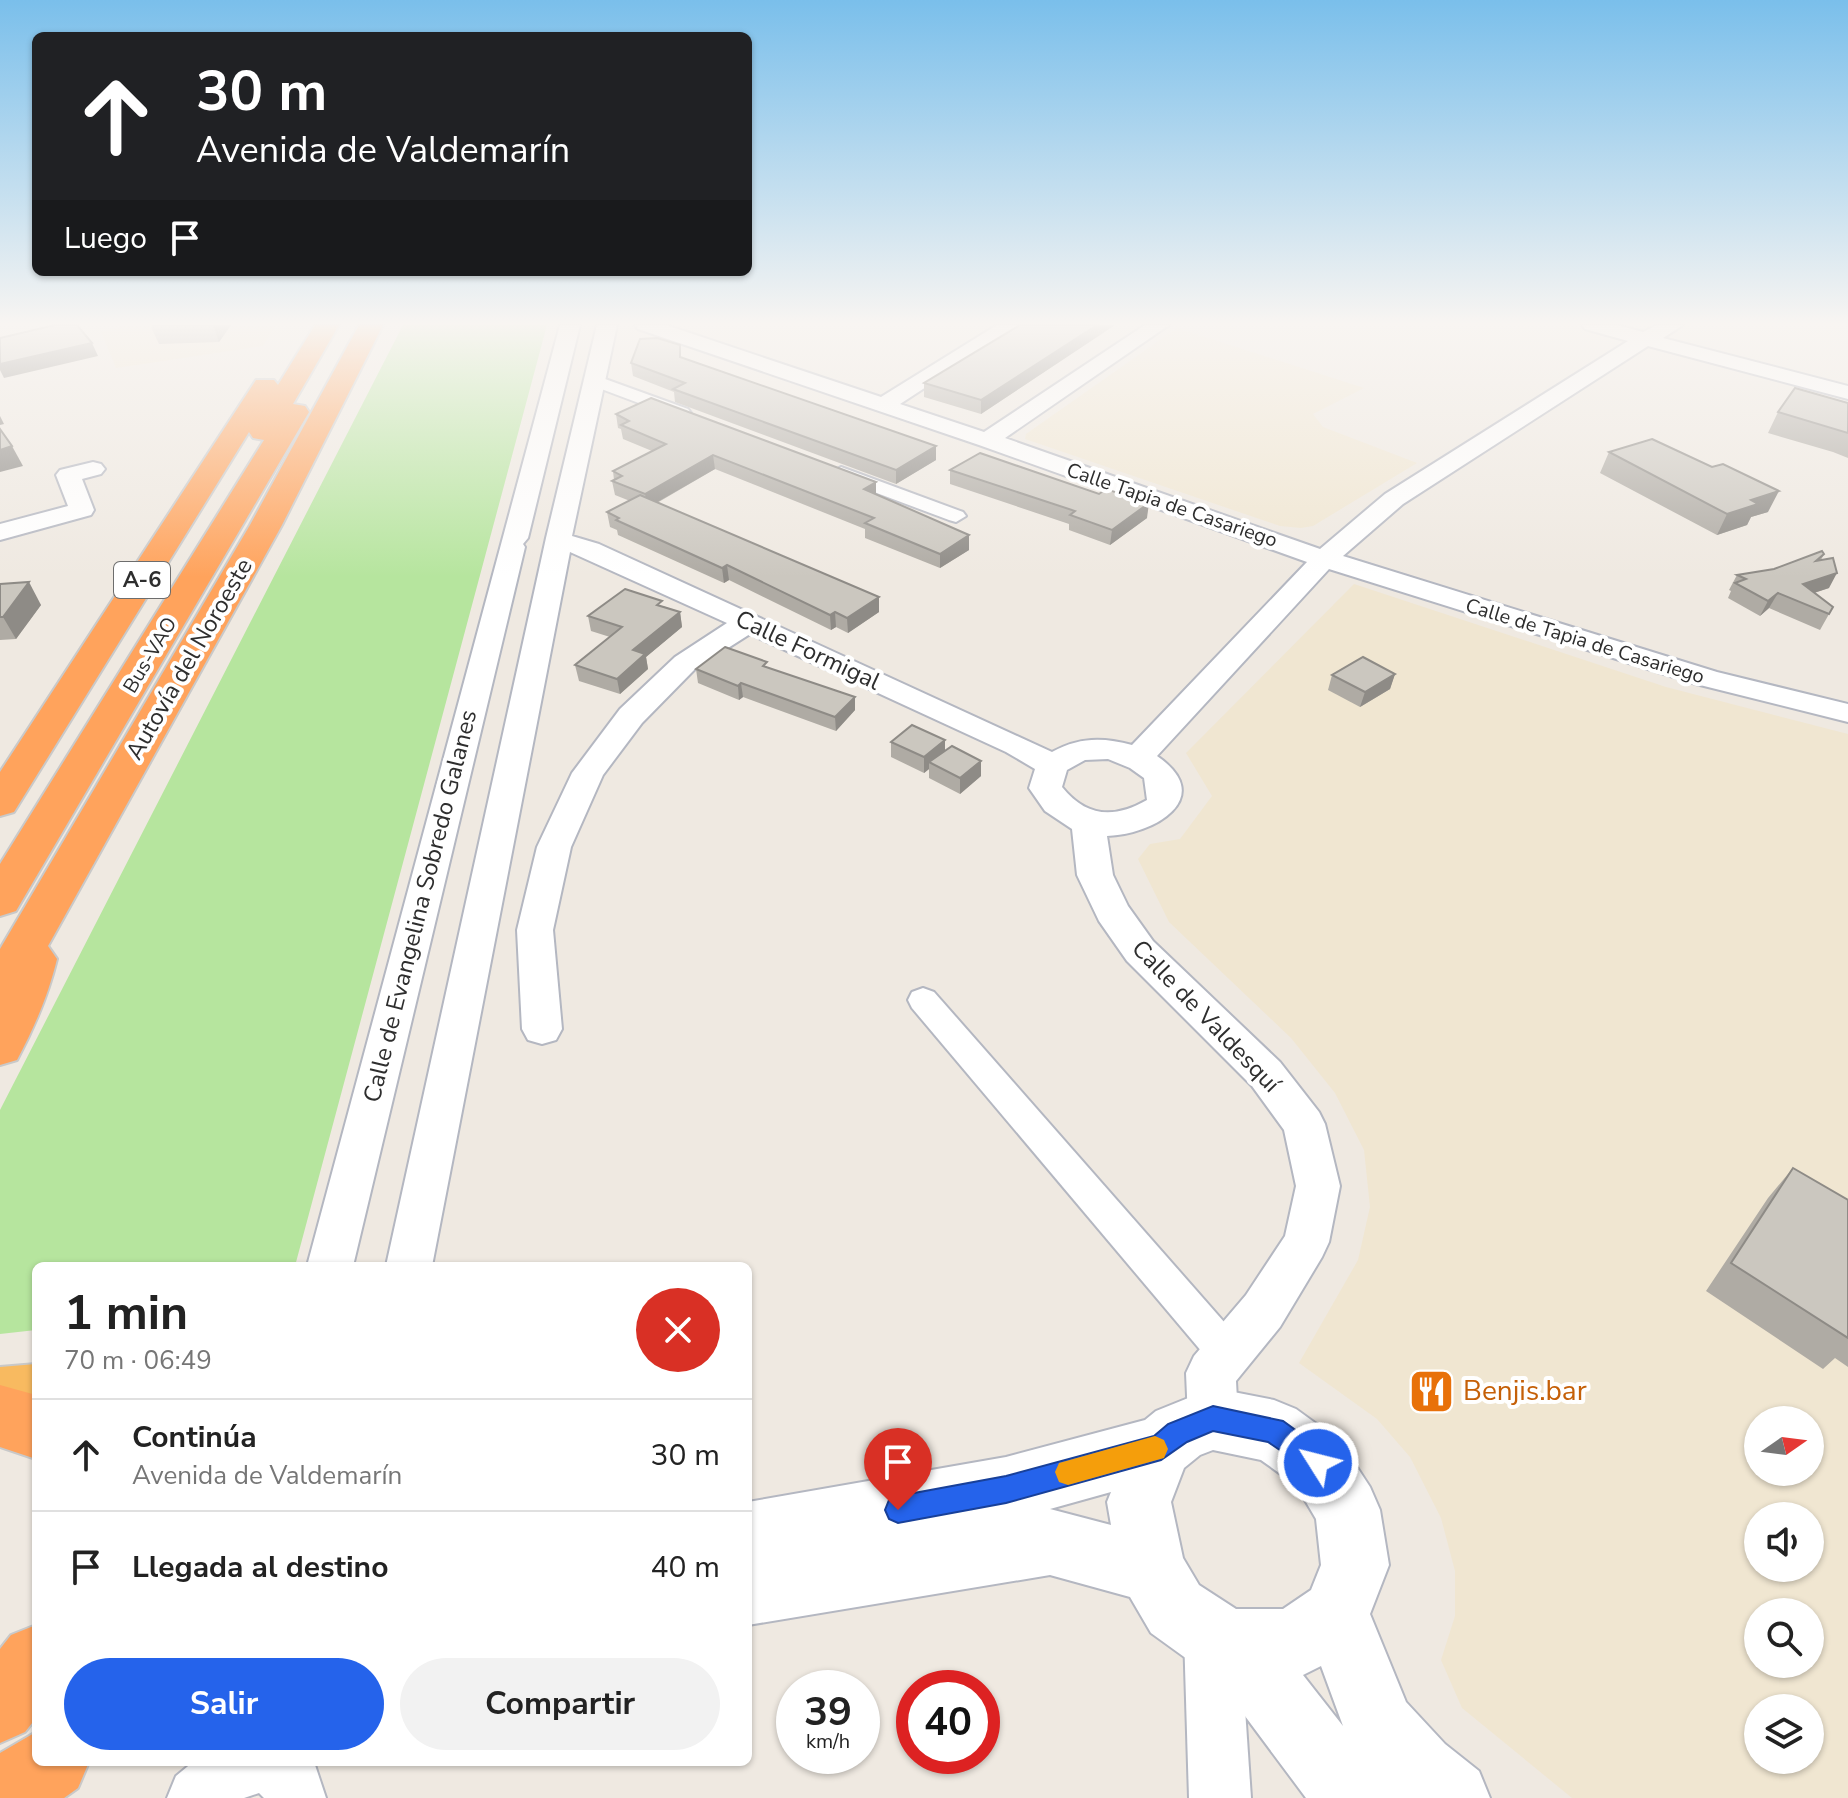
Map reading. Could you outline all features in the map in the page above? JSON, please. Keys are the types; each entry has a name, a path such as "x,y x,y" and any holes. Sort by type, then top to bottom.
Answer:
{"highway":[{"path":"0,761 185,479 242,409"},
{"name":"A-6","path":"0,803 251,409"},
{"path":"0,865 276,409"},
{"name":"Bus-VAO","path":"0,900 296,409"},
{"name":"Autovía del Noroeste","path":"0,990 291,479 327,409"},
{"path":"291,479 328,439 344,409"},
{"path":"0,1046 23,1001 48,903"},
{"path":"0,1375 32,1372"},
{"path":"0,1397 32,1394"},
{"path":"0,1416 22,1420 32,1426"},
{"path":"0,1707 32,1665"},
{"path":"0,1737 32,1716"},
{"path":"0,1797 46,1766"}],"street":[{"name":"Calle de Evangelina Sobredo Galanes","path":"331,1262 548,409"},
{"path":"410,1262 588,409"},
{"path":"671,409 695,418"},
{"name":"Calle Tapia de Casariego","path":"895,409 1324,559"},
{"path":"987,440 1034,409"},
{"path":"1139,757 1324,559 1394,499 1535,409"},
{"path":"826,467 956,516"},
{"path":"0,532 82,510 68,475 93,469"},
{"name":"Calle Formigal","path":"514,543 540,530 553,532 559,541 590,550 1017,745 1052,765"},
{"name":"Calle de Tapia de Casariego","path":"1324,559 1707,678 1848,713"},
{"path":"542,1029 535,930 554,847 588,773 631,716 685,663 748,622"},
{"path":"1109,749 1139,757 1161,776 1166,789 1163,805 1145,817 1124,825 1097,825 1071,816 1045,788 1052,765 1079,750 1109,749"},
{"name":"Calle de Valdesquí","path":"1088,822 1095,875 1112,912 1140,951 1266,1074 1304,1124 1318,1186 1306,1242 1263,1311 1211,1373 1187,1433"},
{"path":"923,1000 1226,1352"},
{"path":"752,1534 1006,1489 1187,1433 1274,1431 1318,1463 1347,1510 1355,1565 1336,1614 1293,1644 1223,1639"},
{"path":"1187,1433 1139,1502 1152,1569 1175,1609 1223,1639 1356,1798"},
{"path":"752,1590 1050,1542 1152,1569"},
{"path":"1336,1614 1380,1727 1419,1770 1452,1798"},
{"path":"1220,1798 1223,1639"},
{"path":"38,1798 82,1766"},
{"path":"198,1798 231,1769 245,1766"},
{"path":"270,1766 290,1778 295,1798"}],"shaded area":[{"path":"1062,409 1323,409 1313,414 1323,427 1417,463 1313,526 1301,528 1280,526 1025,439 1026,434"},
{"path":"1354,584 1666,687 1848,734 1848,1798 1572,1798 1462,1708 1441,1660 1455,1616 1455,1571 1441,1518 1410,1457 1377,1419 1299,1363 1358,1260 1370,1207 1364,1150 1335,1093 1291,1038 1169,922 1138,859 1150,844 1180,839 1212,796 1186,753"}],"green space":[{"path":"360,409 525,409 296,1262 32,1262 32,1330 0,1334 0,1110"}],"building":[{"path":"627,409 680,409 876,482 864,489 969,535 940,554 865,523 874,518 713,455 645,494 612,481 622,476 613,471 666,444 621,425 629,421 616,414"},
{"path":"728,409 829,409 936,446 896,470"},
{"path":"1780,409 1848,409 1848,433 1778,412"},
{"path":"0,429 12,446 0,450"},
{"path":"1652,439 1712,467 1723,464 1779,491 1751,500 1758,504 1727,514 1609,452"},
{"path":"980,453 1099,494 1106,489 1149,503 1112,530 1070,515 1075,511 950,470"},
{"path":"640,495 879,597 847,618 835,612 830,615 727,565 722,568 616,520 619,518 607,512"},
{"path":"1822,551 1824,554 1816,561 1833,558 1837,573 1803,584 1833,607 1829,614 1778,593 1768,601 1735,583 1746,579 1737,575 1774,569"},
{"path":"29,582 3,617 0,617 0,584"},
{"path":"625,589 662,601 657,605 680,612 633,650 645,654 617,679 575,665 622,627 588,616"},
{"path":"725,647 767,662 763,666 855,697 835,717 696,669"},
{"path":"1363,657 1395,674 1365,692 1332,675"},
{"path":"912,725 945,740 924,757 891,742"},
{"path":"952,746 981,761 960,778 929,762"},
{"path":"1793,1168 1848,1200 1848,1338 1731,1263"}],"slow traffic":[{"path":"1068,1472 1155,1449"}],"place":[{"name":"Benjis.bar","path":"1432,1391"}],"route":[{"path":"898,1510 1006,1489 1161,1447 1178,1433 1213,1419 1274,1431 1318,1463"}]}
